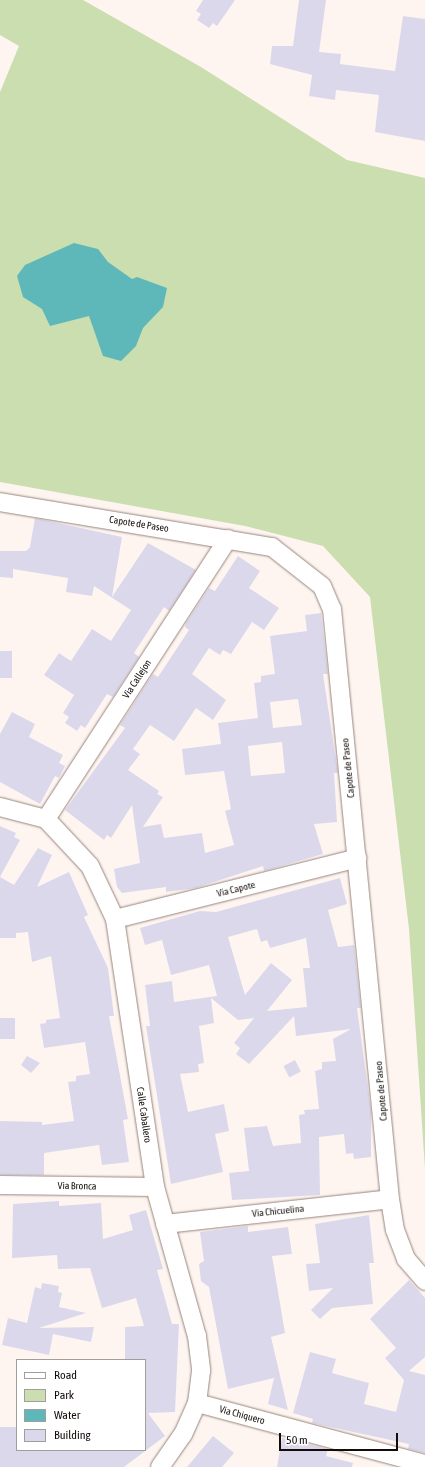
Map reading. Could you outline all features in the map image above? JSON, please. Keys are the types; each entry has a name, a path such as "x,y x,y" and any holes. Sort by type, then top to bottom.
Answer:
{"street":[{"name":"Capote de Paseo","path":"0,502 272,547 322,586 332,609 390,1199 395,1230 406,1259 425,1281"},
{"name":"Via Callejon","path":"46,819 228,539"},
{"path":"0,807 46,819"},
{"name":"Calle Caballero","path":"46,819 90,866 115,919 155,1187 197,1336 201,1371 197,1403 184,1434 160,1467"},
{"name":"Via Capote","path":"115,919 357,858"},
{"name":"Via Bronca","path":"0,1185 155,1187"},
{"name":"Via Chicuelina","path":"165,1224 390,1199"},
{"name":"Via Chiquero","path":"197,1403 425,1464"}],"green space":[{"path":"0,0 83,0 201,67 347,160 425,178 425,1169 409,929 370,597 323,546 245,526 0,482 0,92 19,46 0,35"}],"water":[{"path":"74,243 98,249 108,262 132,279 137,277 167,288 163,307 143,328 136,346 121,361 103,356 89,316 50,326 42,309 23,297 17,276 25,265"}],"building":[{"path":"203,0 235,0 217,26 213,23 209,28 197,20 201,14 196,11"},
{"path":"299,0 326,0 319,52 341,54 340,64 395,71 403,16 425,19 425,141 375,132 379,95 336,90 335,100 309,96 312,75 270,64 272,46 293,46"},
{"path":"35,518 122,537 112,597 148,543 196,570 169,611 164,607 134,653 139,657 113,697 107,694 85,728 81,725 77,731 65,723 69,717 63,713 74,695 44,675 59,653 71,661 92,629 111,641 131,610 94,586 92,596 66,592 68,578 13,569 13,578 0,577 0,551 26,551 30,547"},
{"path":"238,556 260,571 249,588 279,608 264,630 252,622 231,654 223,650 220,655 209,648 192,674 226,700 213,720 196,708 174,741 150,725 133,749 140,754 128,770 159,791 157,794 163,797 143,827 161,824 164,838 202,833 205,853 234,845 225,811 231,809 224,771 185,775 182,749 221,744 218,723 258,718 254,683 261,682 261,676 275,674 270,636 307,631 305,615 321,613 328,674 323,674 338,773 334,773 337,822 314,824 323,854 264,871 263,866 196,888 166,892 166,887 122,893 117,887 114,869 140,863 132,805 111,838 107,835 104,840 65,810 125,728 120,725 153,674 158,677 189,630 185,627 186,623 209,588 215,591","holes":["298,699 302,725 273,728 270,702","282,742 285,773 251,776 248,746"]},
{"path":"0,651 12,651 12,678 0,678"},
{"path":"12,712 35,724 29,737 63,755 59,763 65,766 59,778 55,776 40,804 0,782 0,734"},
{"path":"0,826 16,833 14,837 20,840 0,877"},
{"path":"38,848 52,855 37,887 69,872 88,915 84,917 108,968 114,1016 109,1016 128,1119 123,1120 129,1162 102,1165 99,1145 44,1153 44,1175 0,1175 0,1121 42,1122 42,1125 74,1121 68,1082 76,1081 76,1076 90,1074 85,1042 44,1048 40,1024 46,1023 46,1020 60,1018 51,956 32,962 28,932 16,933 16,938 0,938 0,877 14,885"},
{"path":"340,878 347,904 328,910 338,947 354,945 361,1008 357,1008 371,1110 371,1157 354,1159 353,1153 346,1154 344,1134 319,1137 320,1195 232,1200 229,1173 249,1171 244,1128 267,1126 273,1146 301,1143 299,1115 305,1114 304,1110 319,1109 315,1071 322,1069 322,1062 336,1061 333,1039 351,1029 296,1036 294,1016 249,1064 236,1054 240,1048 234,1043 254,1018 238,1020 211,998 214,1023 199,1026 204,1063 198,1064 199,1072 180,1074 188,1112 224,1104 229,1131 215,1134 223,1172 171,1184 146,1026 150,1026 145,985 172,981 174,1002 217,996 209,965 171,975 162,940 145,945 140,928 200,911 216,912","holes":["257,929 261,942 267,940 270,948 306,938 310,968 303,968 307,1007 267,1011 292,980 271,963 245,995 228,937"]},
{"path":"0,1018 15,1018 15,1039 0,1039"},
{"path":"27,1056 40,1063 31,1073 21,1065"},
{"path":"295,1060 301,1072 289,1077 283,1066"},
{"path":"59,1201 59,1206 101,1203 103,1239 133,1230 129,1215 146,1210 163,1269 157,1270 172,1324 179,1324 175,1412 148,1413 165,1436 146,1450 146,1359 125,1359 125,1327 144,1326 136,1298 102,1308 90,1268 58,1269 57,1255 12,1258 13,1204"},
{"path":"369,1215 374,1263 369,1263 373,1304 332,1308 320,1319 311,1310 333,1288 309,1291 306,1264 320,1263 315,1224"},
{"path":"248,1226 248,1232 288,1227 292,1254 272,1256 285,1333 271,1337 288,1410 268,1404 274,1378 228,1389 209,1287 201,1281 199,1264 204,1261 200,1232"},
{"path":"409,1280 425,1298 425,1357 409,1371 425,1375 425,1453 408,1449 409,1444 312,1423 313,1419 293,1413 310,1352 336,1359 332,1373 369,1383 364,1404 396,1412 404,1380 385,1358 396,1348 370,1319"},
{"path":"42,1283 59,1286 58,1292 62,1293 59,1307 86,1313 39,1328 94,1327 91,1342 53,1334 49,1355 2,1345 8,1318 27,1323 35,1287 41,1289"},
{"path":"0,1427 16,1427 16,1451 145,1451 124,1467 0,1467"},
{"path":"213,1436 234,1453 222,1467 187,1467"},
{"path":"282,1438 328,1449 326,1456 353,1463 352,1467 277,1467"}]}
